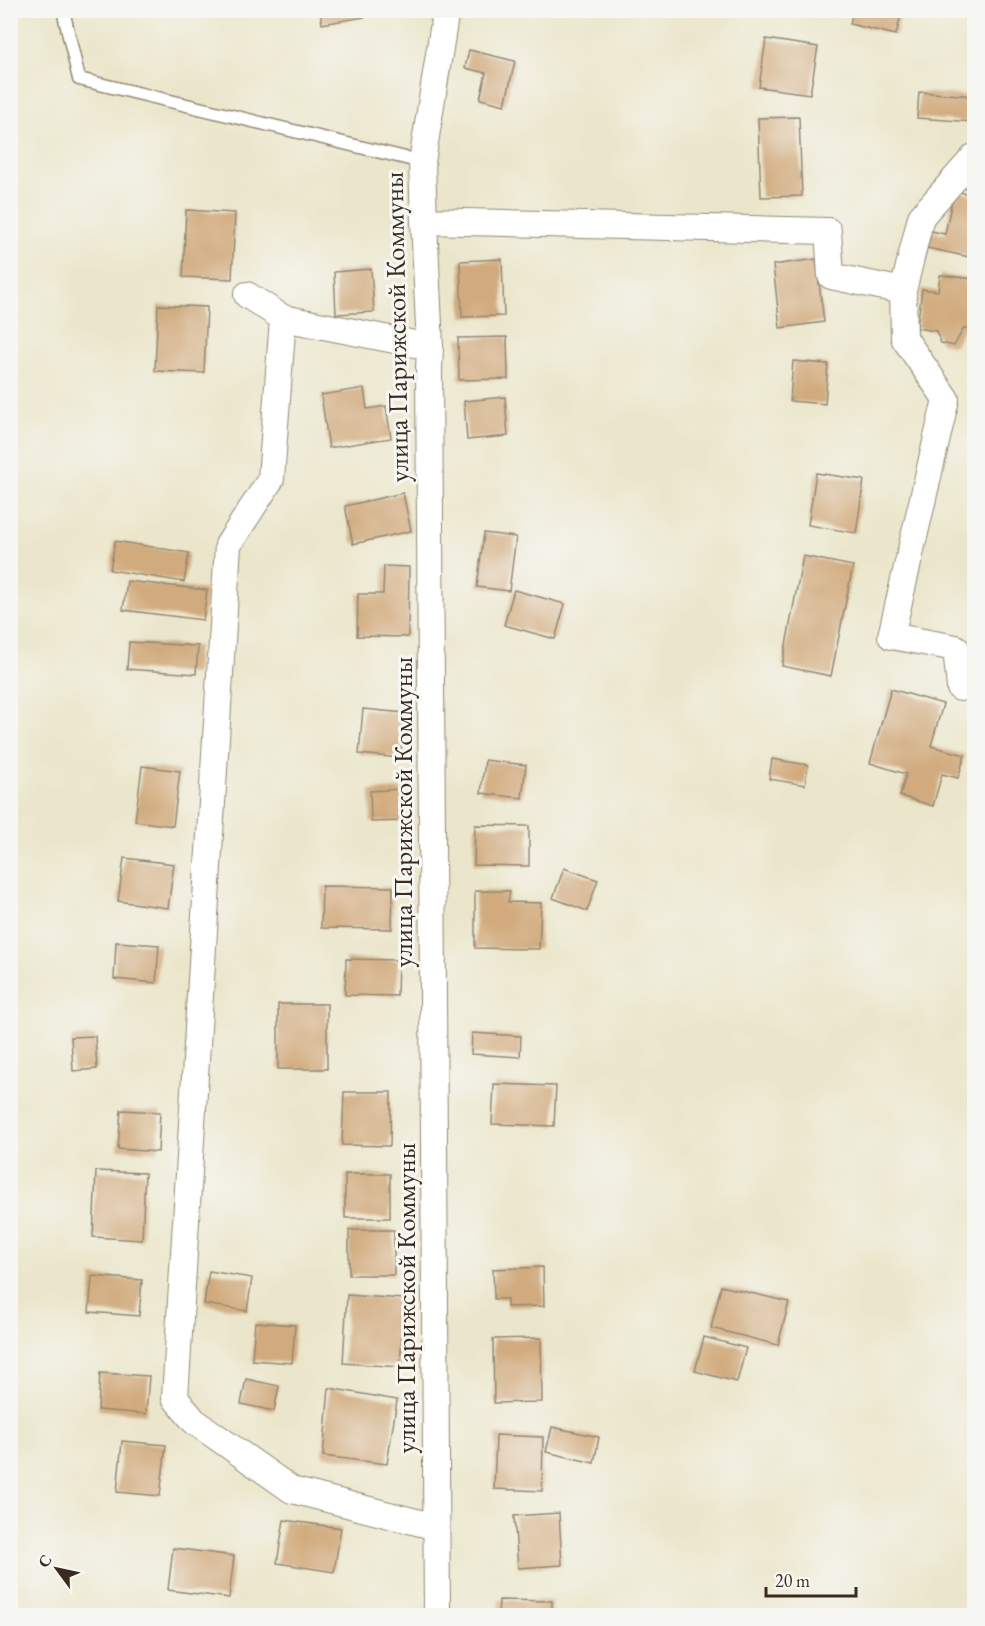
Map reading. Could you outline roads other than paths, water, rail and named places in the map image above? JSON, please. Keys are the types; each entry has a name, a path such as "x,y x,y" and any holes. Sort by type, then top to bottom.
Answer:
{"street":[{"name":"улица Парижской Коммуны","path":"437,1616 430,347 422,162 446,10"},
{"path":"960,687 956,648 891,636 946,399 904,338 903,291 921,217 975,157"},
{"path":"424,221 828,231 831,276 903,291"},
{"path":"247,295 283,318 430,347"},
{"path":"283,318 271,479 228,545 175,1398 194,1421 292,1490 436,1527"}],"lane":[{"path":"63,10 79,79 422,162"}]}
